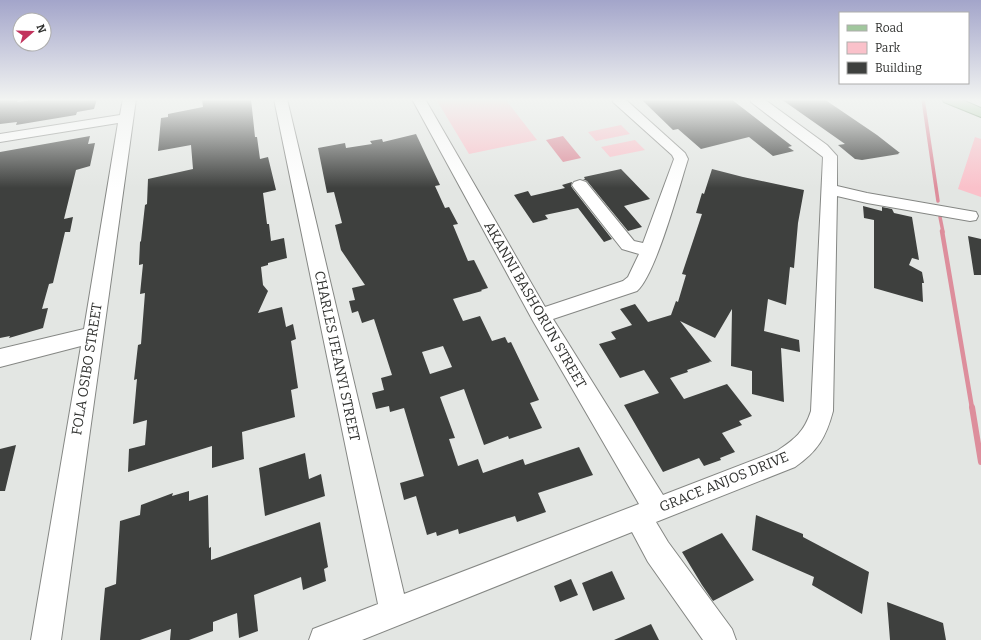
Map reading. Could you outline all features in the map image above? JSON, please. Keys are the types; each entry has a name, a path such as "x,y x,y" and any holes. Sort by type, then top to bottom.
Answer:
{"street":[{"path":"0,138 39,129"},
{"name":"FOLA OSIBO STREET","path":"46,640 124,129"},
{"name":"CHARLES IFEANYI STREET","path":"287,129 394,613"},
{"name":"AKANNI BASHORUN STREET","path":"435,129 540,316 647,513 658,552 721,640"},
{"path":"540,316 630,286 636,280 649,251 681,159 678,153 651,129"},
{"name":"GRACE ANJOS DRIVE","path":"324,640 786,459 805,447 817,430 822,411 830,156 822,148 796,129"},
{"path":"580,185 628,245 649,251"},
{"path":"830,189 970,216"},
{"path":"0,358 92,335"}],"green space":[{"path":"454,129 528,129 537,140 469,154"},
{"path":"603,129 625,129 630,134 596,141 588,132"},
{"path":"975,137 981,139 981,197 958,189"},
{"path":"635,140 645,150 610,157 601,147"}],"shaded area":[{"path":"563,136 581,158 563,162 546,140"}],"building":[{"path":"160,129 254,129 255,137 257,137 260,159 268,157 276,190 263,193 271,241 284,238 287,258 268,263 268,265 261,267 263,285 268,291 258,313 282,307 286,327 293,324 296,339 291,341 298,388 291,390 295,417 242,432 244,459 212,468 212,446 128,472 129,449 145,445 147,420 133,424 137,379 134,380 138,345 141,344 145,293 140,294 143,264 139,265 140,242 145,205 147,204 148,179 193,169 191,145 158,151"},
{"path":"672,129 770,129 792,146 788,147 794,151 773,156 749,137 701,149 678,129"},
{"path":"823,129 868,129 900,153 862,160 855,159 838,145 845,144"},
{"path":"416,134 440,185 435,186 445,208 449,207 458,224 453,225 468,261 474,260 488,288 453,299 463,321 480,316 492,341 505,337 508,343 511,342 539,400 530,403 542,428 509,439 508,436 484,445 464,389 440,397 455,438 449,439 458,466 478,459 483,473 523,459 525,465 579,447 593,475 538,493 546,512 517,522 515,516 459,534 458,529 437,536 436,532 427,535 416,496 404,500 400,483 424,476 404,408 390,412 389,406 376,409 372,393 384,390 381,378 392,375 374,319 362,323 358,311 352,313 349,301 355,300 352,288 365,285 341,250 335,225 342,223 334,192 327,193 318,148 345,143 346,148 372,144 370,141 382,139 383,142","holes":["443,346 452,367 430,374 422,352"]},
{"path":"90,136 88,144 95,143 90,166 76,170 64,219 73,217 70,232 65,232 53,283 49,284 42,309 48,308 43,328 9,338 10,336 0,338 0,152"},
{"path":"621,169 650,199 624,206 642,227 628,231 587,181 583,179 585,179 584,177"},
{"path":"712,169 804,190 798,223 794,268 790,267 786,305 768,299 764,331 799,340 800,352 781,348 784,402 752,394 752,371 731,366 732,309 715,338 680,321 712,362 709,361 710,362 687,370 688,372 670,378 684,399 727,384 752,416 739,421 742,425 722,433 735,452 720,458 721,460 704,466 699,458 663,472 624,405 659,393 644,370 620,378 599,344 616,339 611,332 632,325 620,309 635,304 648,322 671,315 676,301 678,302 686,275 682,274 702,214 696,213"},
{"path":"572,182 571,186 573,189 612,239 604,242 578,208 545,215 548,219 533,223 514,195 528,191 531,196 565,188 562,185"},
{"path":"863,206 882,211 882,207 892,209 894,213 912,217 919,260 912,258 909,265 922,272 924,283 922,283 923,302 874,288 874,220 864,218"},
{"path":"968,236 981,239 981,275 974,275"},
{"path":"16,445 5,491 0,491 0,449"},
{"path":"305,453 309,479 321,474 325,496 265,516 259,468"},
{"path":"189,491 189,501 208,495 209,548 211,547 211,560 320,522 328,567 324,569 326,581 303,590 301,577 254,595 258,631 239,638 237,613 213,622 213,631 189,640 170,640 171,629 140,640 100,640 105,588 116,584 120,521 140,515 141,505 173,493 172,496"},
{"path":"756,515 803,534 803,537 869,572 862,614 812,585 814,577 752,550"},
{"path":"722,533 754,580 713,601 682,552"},
{"path":"612,571 625,599 593,611 582,583"},
{"path":"571,579 578,595 560,602 554,586"},
{"path":"887,602 943,623 946,640 890,640"},
{"path":"651,624 659,640 614,640"}],"waterway":[{"path":"927,129 938,201"},
{"path":"940,217 943,232"},
{"path":"942,231 972,408"},
{"path":"972,407 981,462"}]}
